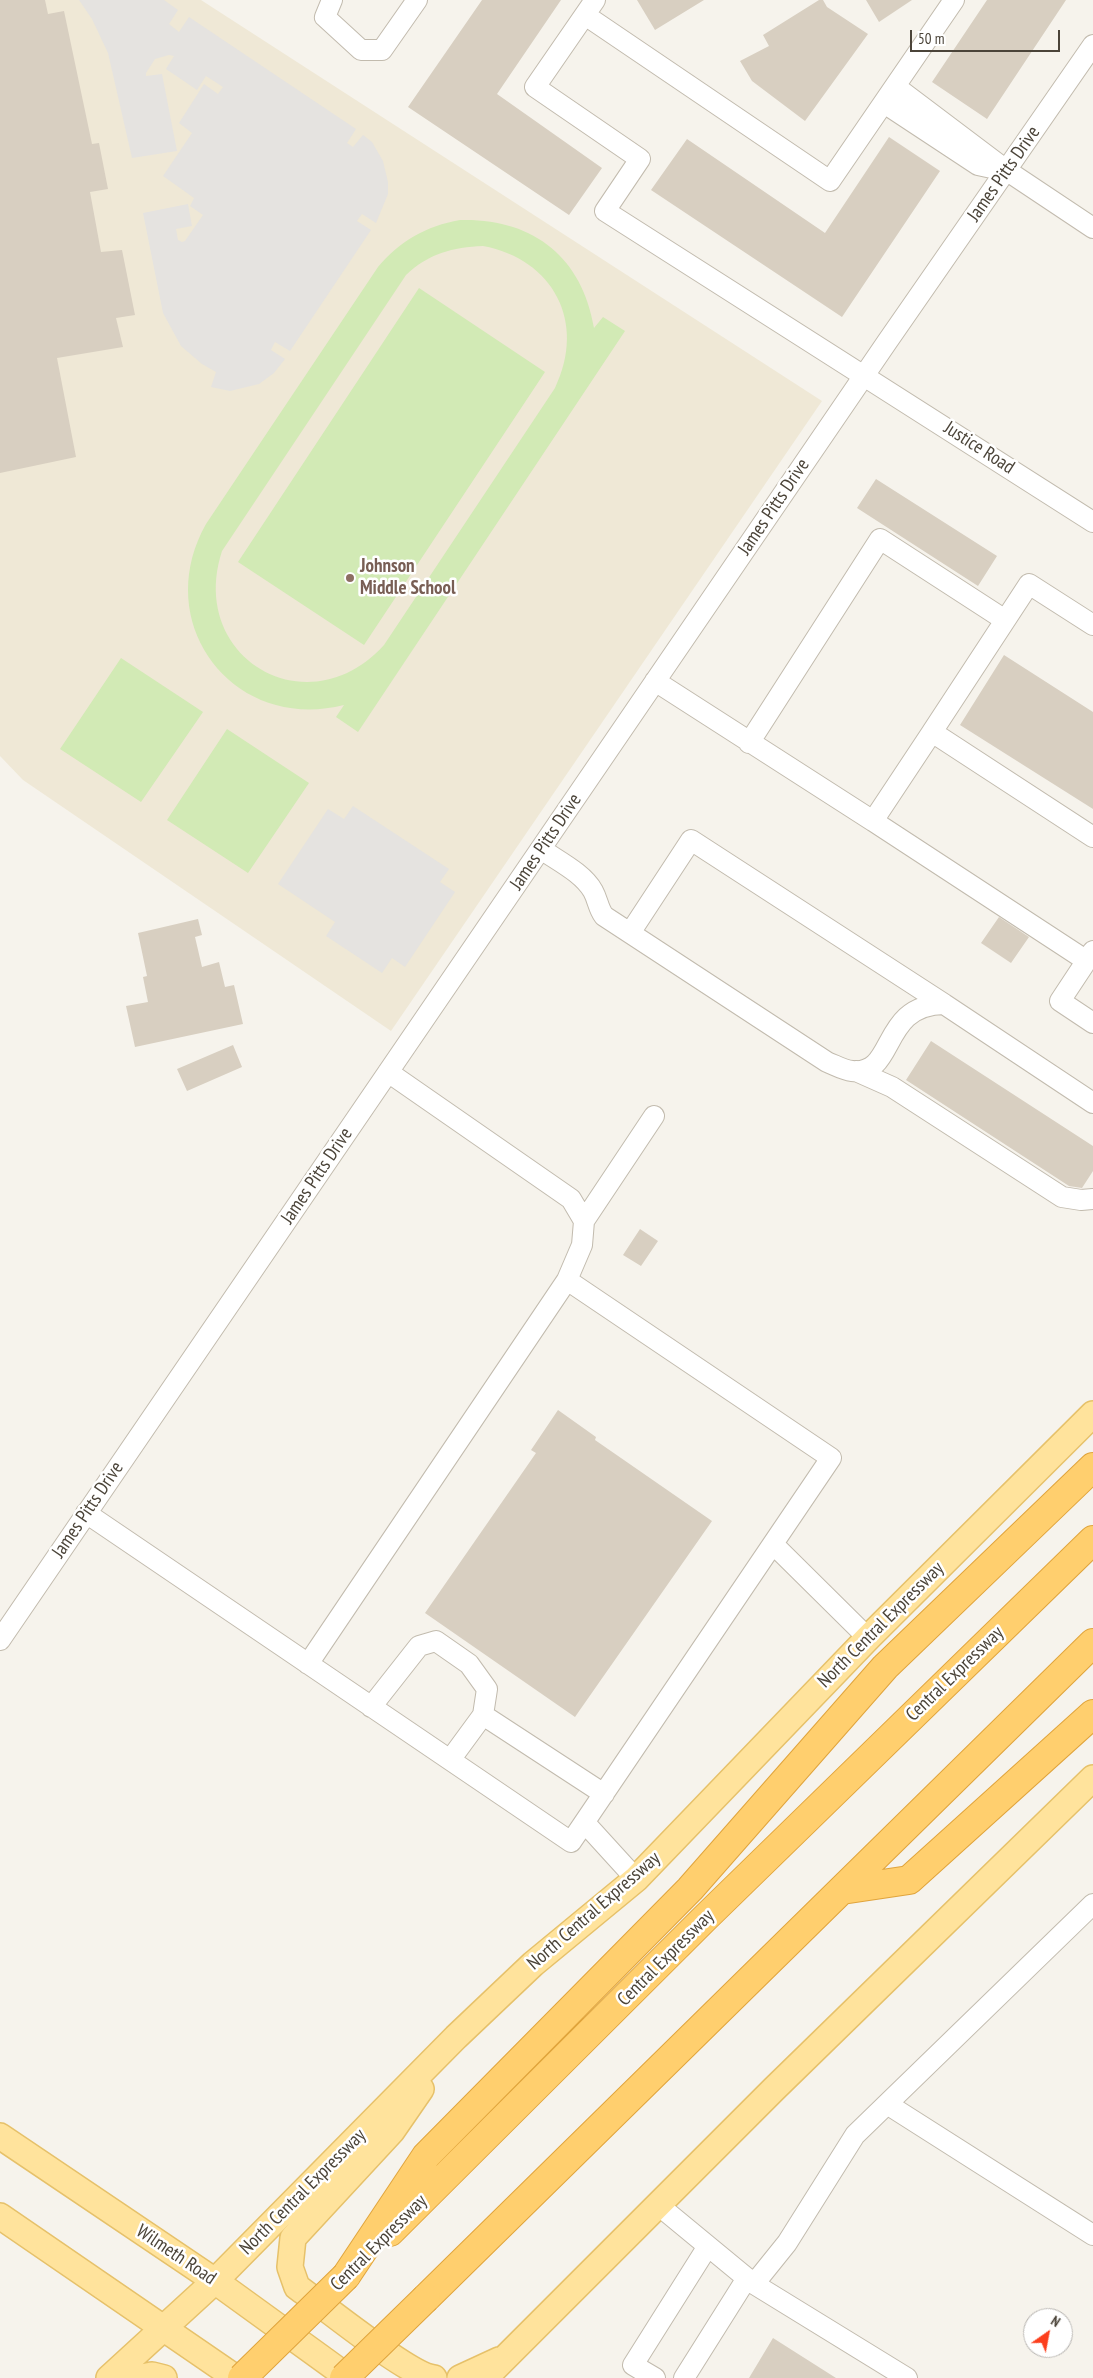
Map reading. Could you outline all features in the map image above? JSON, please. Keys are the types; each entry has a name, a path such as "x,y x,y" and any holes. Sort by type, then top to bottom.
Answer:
{"highway":[{"path":"346,2276 426,2156 690,1889 885,1667 1093,1467"},
{"name":"Central Expressway","path":"242,2378 521,2100 1093,1540"},
{"path":"344,2378 1093,1643"},
{"path":"842,1890 909,1880 1093,1714"}],"main road":[{"name":"North Central Expressway","path":"109,2378 215,2281 456,2037 533,1964 636,1879 868,1638 1093,1414"},
{"path":"485,2378 657,2204 1093,1778"},
{"path":"434,2378 427,2377 406,2366 297,2287 290,2267 293,2238 392,2131 456,2037"},
{"name":"Wilmeth Road","path":"0,2136 215,2281 349,2378"},
{"path":"0,2216 236,2378"},
{"path":"460,2378 503,2358"},
{"path":"138,2378 152,2375 164,2378"}],"street":[{"path":"332,0 325,17 361,50 382,50 417,0"},
{"path":"590,8 830,181 954,0"},
{"name":"Justice Road","path":"590,8 535,87 640,159 605,211 1093,522"},
{"name":"James Pitts Drive","path":"0,1640 655,681 1093,45"},
{"path":"896,87 1006,170 1093,228"},
{"path":"884,103 978,165 1006,170"},
{"path":"750,743 880,539 1005,620"},
{"path":"873,822 1029,584 1093,625"},
{"path":"655,681 873,822 1090,956 1060,1002 1093,1023"},
{"path":"932,732 1093,837"},
{"path":"630,933 691,840 1093,1103"},
{"path":"541,849 586,882 594,892 598,909 604,916 826,1062 856,1071 892,1087 1062,1197 1081,1200 1093,1199"},
{"path":"856,1071 869,1069 877,1064 896,1029 904,1018 917,1008 944,1004"},
{"path":"388,1072 571,1199 584,1221"},
{"path":"308,1664 567,1280 582,1246 584,1221 654,1116"},
{"path":"86,1513 571,1842 831,1458 567,1280"},
{"path":"773,1544 868,1638"},
{"path":"371,1707 419,1646 436,1641 469,1664 487,1689 483,1714 450,1760"},
{"path":"483,1714 604,1794"},
{"path":"585,1823 636,1879"},
{"path":"684,2378 751,2281 787,2243 855,2135 1093,1904"},
{"path":"887,2104 1093,2235"},
{"path":"657,2204 751,2281 907,2378"},
{"path":"654,2378 633,2365 708,2246"}],"shaded area":[{"name":"Johnson Middle School","path":"0,0 201,0 822,401 391,1031 23,780 0,756"},
{"path":"79,0 164,0 178,10 169,24 179,32 189,17 356,129 347,143 353,147 363,135 372,142 383,161 388,182 388,194 376,223 362,214 357,221 371,230 290,351 275,342 271,350 285,359 274,373 259,384 230,391 211,387 216,372 202,364 181,346 163,313 143,213 188,204 192,226 176,229 178,240 182,242 185,241 203,215 190,206 194,198 163,176 192,133 179,123 204,84 218,94 223,87 206,76 197,90 166,69 174,56 169,55 155,59 146,76 162,74 177,151 132,158 108,53 92,19"},
{"path":"353,806 449,869 440,882 455,892 405,967 392,958 382,973 326,936 335,922 278,884 328,809 344,819"}],"green space":[{"path":"460,220 486,221 510,226 531,234 550,246 578,280 588,303 594,328 603,317 625,331 358,732 336,717 344,705 304,709 268,702 237,686 212,662 196,632 188,598 191,561 206,524 378,267 395,250 414,236","holes":["483,246 508,253 528,264 545,279 557,297 565,317 567,340 564,363 555,388 384,645 354,669 322,681 290,680 261,670 238,650 222,623 216,589 222,551 406,275 423,262 451,250"]},
{"path":"419,288 545,372 364,645 238,562"},
{"path":"121,658 203,712 141,802 60,749"},
{"path":"227,729 309,783 248,873 167,820"}],"building":[{"path":"0,0 45,0 48,14 64,11 92,144 99,143 108,189 90,192 101,252 122,250 135,315 116,318 123,347 57,358 76,457 0,473"},
{"path":"482,0 561,0 497,94 602,168 569,215 408,107"},
{"path":"637,0 704,0 655,30"},
{"path":"819,0 823,0 827,7 868,34 805,121 752,81 740,61 769,46 763,35"},
{"path":"866,0 912,0 879,22"},
{"path":"987,0 1066,0 987,119 932,82"},
{"path":"889,137 940,171 842,317 651,190 687,139 825,233"},
{"path":"876,479 997,556 978,586 857,508"},
{"path":"1004,655 1093,712 1093,809 960,725"},
{"path":"999,917 1029,937 1011,963 981,943"},
{"path":"198,919 202,935 195,937 202,967 219,962 225,987 234,985 243,1024 135,1047 126,1006 148,1002 143,977 147,976 138,933"},
{"path":"931,1041 1093,1146 1093,1171 1082,1188 1069,1186 906,1080"},
{"path":"233,1045 242,1067 187,1091 177,1069"},
{"path":"640,1229 658,1241 641,1266 623,1255"},
{"path":"558,1410 596,1437 595,1440 712,1521 575,1717 425,1613 536,1453 531,1450"},
{"path":"773,2338 836,2378 749,2378"}],"place":[{"name":"Johnson Middle School","path":"350,578"}]}
